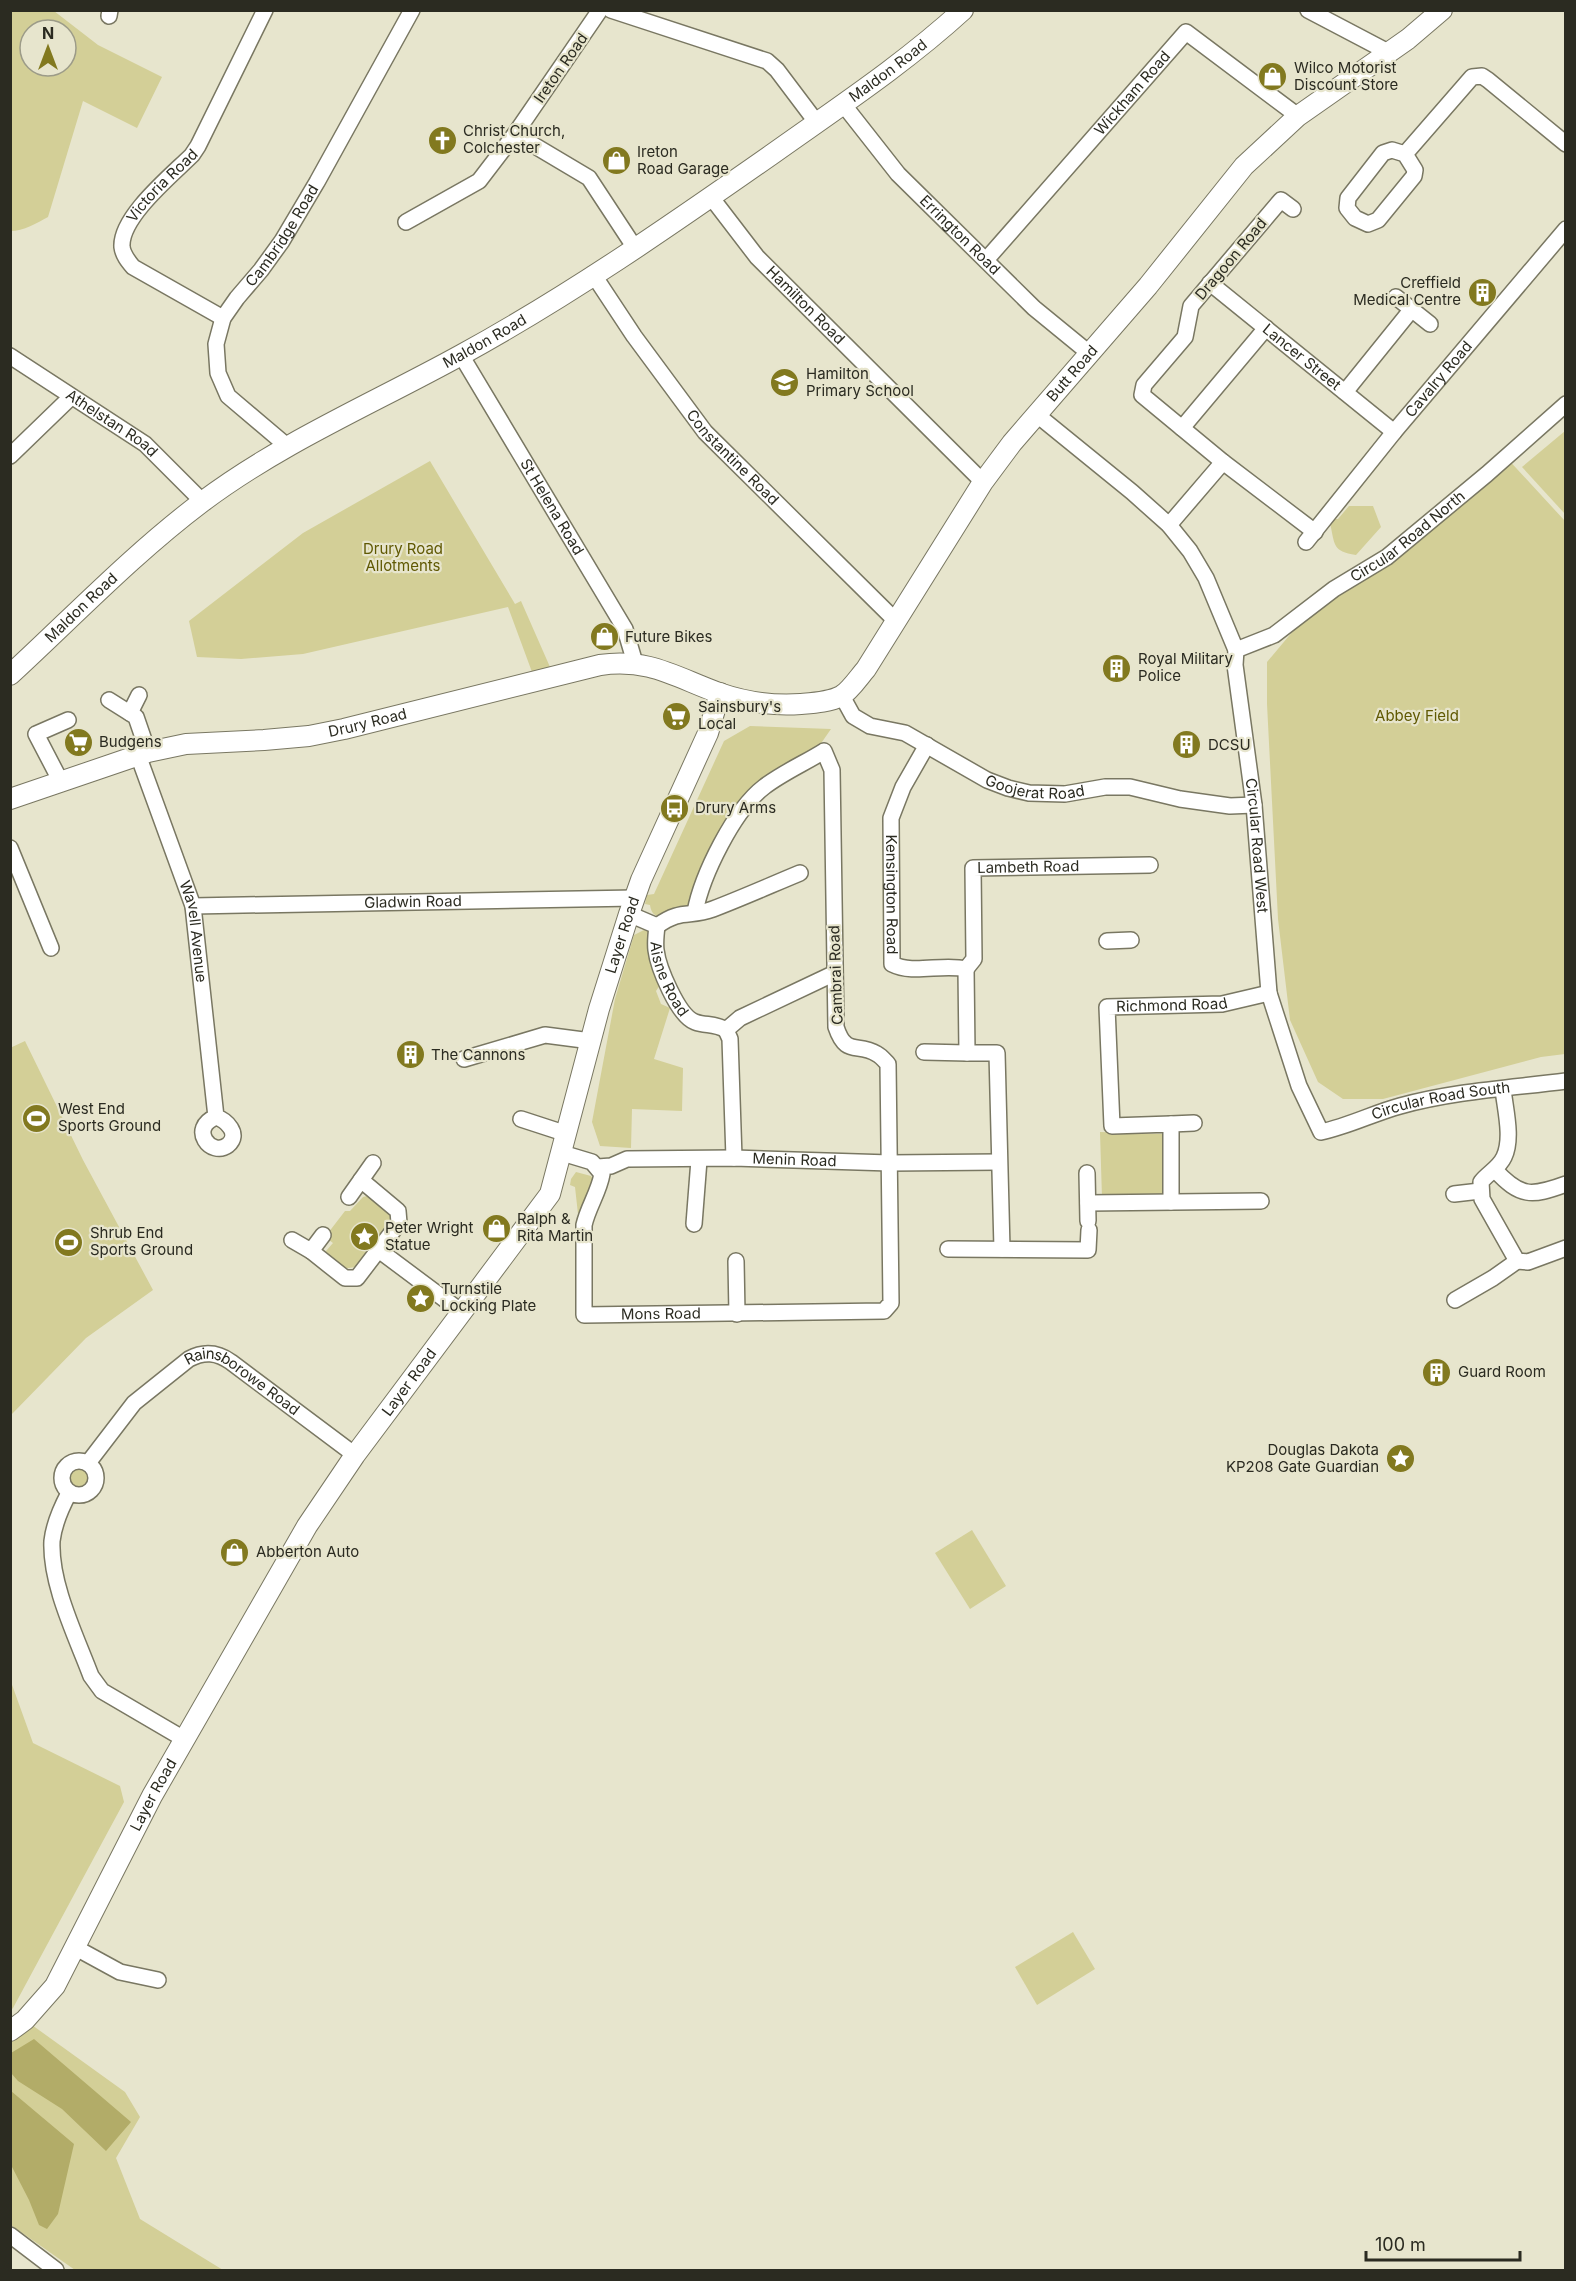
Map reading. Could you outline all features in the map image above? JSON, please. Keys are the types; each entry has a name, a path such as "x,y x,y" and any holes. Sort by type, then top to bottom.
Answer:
{"main road":[{"name":"Butt Road","path":"842,696 866,669 983,482 1036,414 1148,286 1244,166 1298,116 1408,39 1442,10"},
{"name":"Maldon Road","path":"10,675 133,561 203,502 287,446 527,317 635,248 894,69 961,11"},
{"name":"Drury Road","path":"10,799 143,753 186,744 309,736 600,664 635,663 658,669 720,693"},
{"path":"720,693 748,701 781,705 816,703 842,696"},
{"name":"Layer Road","path":"10,2031 25,2020 55,1986 144,1812 307,1526 356,1455 550,1194 591,1041 632,906 708,733 720,693"}],"street":[{"name":"Victoria Road","path":"223,318 133,267 125,257 122,247 123,237 141,207 198,146 265,10"},
{"name":"Cambridge Road","path":"287,446 228,396 222,387 215,358 223,318 282,241 412,10"},
{"name":"Ireton Road","path":"406,222 479,181 515,134 600,10"},
{"path":"611,10 766,61 777,70 817,123"},
{"path":"1308,10 1388,52"},
{"name":"Wickham Road","path":"986,260 1186,32 1298,116"},
{"path":"1405,154 1472,77 1482,76 1566,144"},
{"name":"Errington Road","path":"843,104 898,174 1034,308 1089,353"},
{"path":"515,134 589,178 635,248"},
{"path":"1392,150 1405,154 1415,170 1414,176 1378,220 1368,224 1355,218 1347,208 1348,198 1383,153 1392,150"},
{"name":"Hamilton Road","path":"711,197 757,257 983,482"},
{"name":"Dragoon Road","path":"1223,462 1142,395 1144,385 1185,337 1188,311 1210,283 1281,200 1293,209"},
{"name":"Cavalry Road","path":"1223,462 1310,537 1394,432 1566,229"},
{"name":"Constantine Road","path":"593,274 634,336 705,432 896,621"},
{"name":"Lancer Street","path":"1210,283 1394,432"},
{"path":"1396,297 1430,324"},
{"path":"1345,392 1412,309"},
{"path":"1182,428 1266,328"},
{"name":"St Helena Road","path":"460,355 625,629 635,663"},
{"name":"Athelstan Road","path":"10,356 145,444 203,502"},
{"path":"10,456 71,397"},
{"name":"Circular Road North","path":"1236,650 1274,635 1334,589 1387,556 1487,474 1566,404"},
{"name":"Circular Road West","path":"1036,414 1169,525 1190,551 1206,578 1236,650 1236,675 1254,806 1269,993 1299,1086 1321,1132"},
{"path":"1169,525 1223,462"},
{"path":"110,700 130,712 139,695"},
{"name":"Goojerat Road","path":"842,696 853,716 870,726 905,734 987,780 1029,793 1065,794 1104,787 1130,787 1180,799 1230,806 1254,806"},
{"name":"Wavell Avenue","path":"130,712 136,717 143,753 194,906 216,1117"},
{"path":"61,782 36,734 68,720"},
{"name":"Kensington Road","path":"927,745 903,787 891,818 892,964 902,969 952,966 966,969"},
{"name":"Cambrai Road","path":"695,912 702,883 741,811 765,786 825,751 832,770 836,1027 840,1040 851,1047 877,1053 888,1064 891,1303 884,1311"},
{"path":"10,848 51,948"},
{"name":"Lambeth Road","path":"966,969 974,959 974,868 1150,866"},
{"path":"657,926 670,916 710,910 800,873"},
{"name":"Gladwin Road","path":"194,906 632,906"},
{"name":"Aisne Road","path":"632,906 657,926 656,951 679,1009 695,1022 718,1024 726,1030"},
{"path":"1107,941 1131,940"},
{"path":"966,969 967,1053"},
{"path":"734,1158 730,1039 726,1030 740,1018 835,973"},
{"name":"Richmond Road","path":"1194,1123 1112,1126 1107,1007 1222,1004 1269,993"},
{"path":"464,1059 545,1035 591,1041"},
{"path":"924,1052 997,1053 1002,1249"},
{"name":"Circular Road South","path":"1321,1132 1344,1127 1399,1106 1431,1099 1566,1081"},
{"path":"1503,1089 1508,1143 1504,1157 1495,1170 1486,1175 1481,1182 1480,1191 1482,1199 1517,1261"},
{"path":"521,1119 567,1134"},
{"path":"1171,1124 1171,1202"},
{"path":"562,1153 605,1167"},
{"name":"Menin Road","path":"605,1167 627,1159 734,1158 999,1162"},
{"path":"694,1224 699,1160"},
{"path":"349,1197 373,1163"},
{"name":"Mons Road","path":"605,1167 584,1225 584,1315 884,1311"},
{"path":"1495,1170 1511,1187 1519,1191 1530,1193 1566,1184"},
{"path":"948,1249 1088,1250 1087,1173"},
{"path":"292,1240 311,1251 345,1278 357,1278 380,1251 399,1223 398,1211 361,1180"},
{"path":"1455,1194 1480,1191"},
{"path":"1088,1203 1261,1201"},
{"path":"311,1251 323,1235"},
{"path":"1455,1300 1496,1281 1517,1261 1528,1262 1566,1248"},
{"path":"380,1251 463,1313"},
{"path":"736,1261 737,1314"},
{"name":"Rainsborowe Road","path":"88,1463 134,1403 189,1359 199,1354 209,1353 221,1355 356,1455"},
{"path":"72,1462 88,1463 95,1471 94,1487 85,1494 69,1493 61,1479 64,1469 72,1462"},
{"path":"69,1493 55,1524 52,1541 53,1567 91,1676 102,1691 184,1739"},
{"path":"76,1948 120,1972 158,1980"},
{"path":"10,2235 33,2264 56,2271"}],"green space":[{"path":"10,11 54,11 63,18 18,18 18,78 78,78 78,30 98,45 162,77 137,128 83,101 48,217 10,231"},
{"path":"1566,431 1565,514 1522,467"},
{"name":"Abbey Field","path":"1505,456 1565,521 1565,1054 1541,1057 1383,1099 1343,1099 1318,1082 1290,1020 1278,919 1267,662 1319,600 1356,575"},
{"name":"Drury Road Allotments","path":"430,461 515,604 521,601 550,667 532,672 508,607 303,654 241,659 197,657 189,621 303,533"},
{"path":"1349,506 1373,506 1381,527 1356,555 1336,546 1330,523 1338,519"},
{"path":"750,726 831,729 815,752 756,787 699,880 688,906 660,917 652,912 650,905 645,904 647,895 654,894 724,741"},
{"path":"644,930 651,932 662,982 656,991 661,1004 670,1008 654,1059 683,1068 682,1111 632,1109 631,1148 600,1146 592,1122 615,999 634,935"},
{"name":"Shrub End Sports Ground","path":"25,1041 83,1160 153,1290 86,1338 11,1415 10,1048"},
{"path":"1100,1132 1164,1134 1164,1197 1102,1198"},
{"path":"576,1172 591,1176 593,1179 592,1187 578,1214 575,1187 570,1185"},
{"path":"371,1195 394,1216 378,1245 371,1240 369,1233 362,1232 359,1235 361,1243 369,1243 376,1248 355,1267 343,1269 327,1257 326,1251 333,1243 325,1237 345,1211 350,1211 363,1197"},
{"path":"79,1466 87,1469 90,1477 87,1485 79,1488 71,1485 68,1477 71,1469"},
{"path":"972,1530 1006,1586 970,1609 935,1553"},
{"path":"11,1682 33,1743 120,1786 124,1802 11,2010"},
{"path":"1073,1932 1095,1969 1037,2005 1015,1967"},
{"path":"25,2020 125,2092 140,2117 116,2158 140,2219 223,2270 75,2270 11,2225 11,2031"}],"shaded area":[{"path":"34,2039 131,2122 106,2151 62,2109 18,2081 11,2073 11,2053"},
{"path":"11,2091 74,2144 58,2214 47,2229 39,2225 11,2165"}],"place":[{"name":"Wilco Motorist Discount Store","path":"1273,77"},
{"name":"Christ Church, Colchester","path":"442,140"},
{"name":"Ireton Road Garage","path":"616,161"},
{"name":"Creffield Medical Centre","path":"1482,292"},
{"name":"Hamilton Primary School","path":"785,383"},
{"name":"Future Bikes","path":"604,637"},
{"name":"Royal Military Police","path":"1117,668"},
{"name":"Sainsbury's Local","path":"677,716"},
{"name":"Budgens","path":"78,742"},
{"name":"DCSU","path":"1187,745"},
{"name":"Drury Arms","path":"674,808"},
{"name":"The Cannons","path":"410,1055"},
{"name":"West End Sports Ground","path":"37,1118"},
{"name":"Ralph & Rita Martin","path":"496,1228"},
{"name":"Peter Wright Statue","path":"364,1237"},
{"name":"Shrub End Sports Ground","path":"69,1242"},
{"name":"Turnstile Locking Plate","path":"420,1298"},
{"name":"Guard Room","path":"1437,1372"},
{"name":"Douglas Dakota KP208 Gate Guardian","path":"1400,1459"},
{"name":"Abberton Auto","path":"235,1552"}]}
